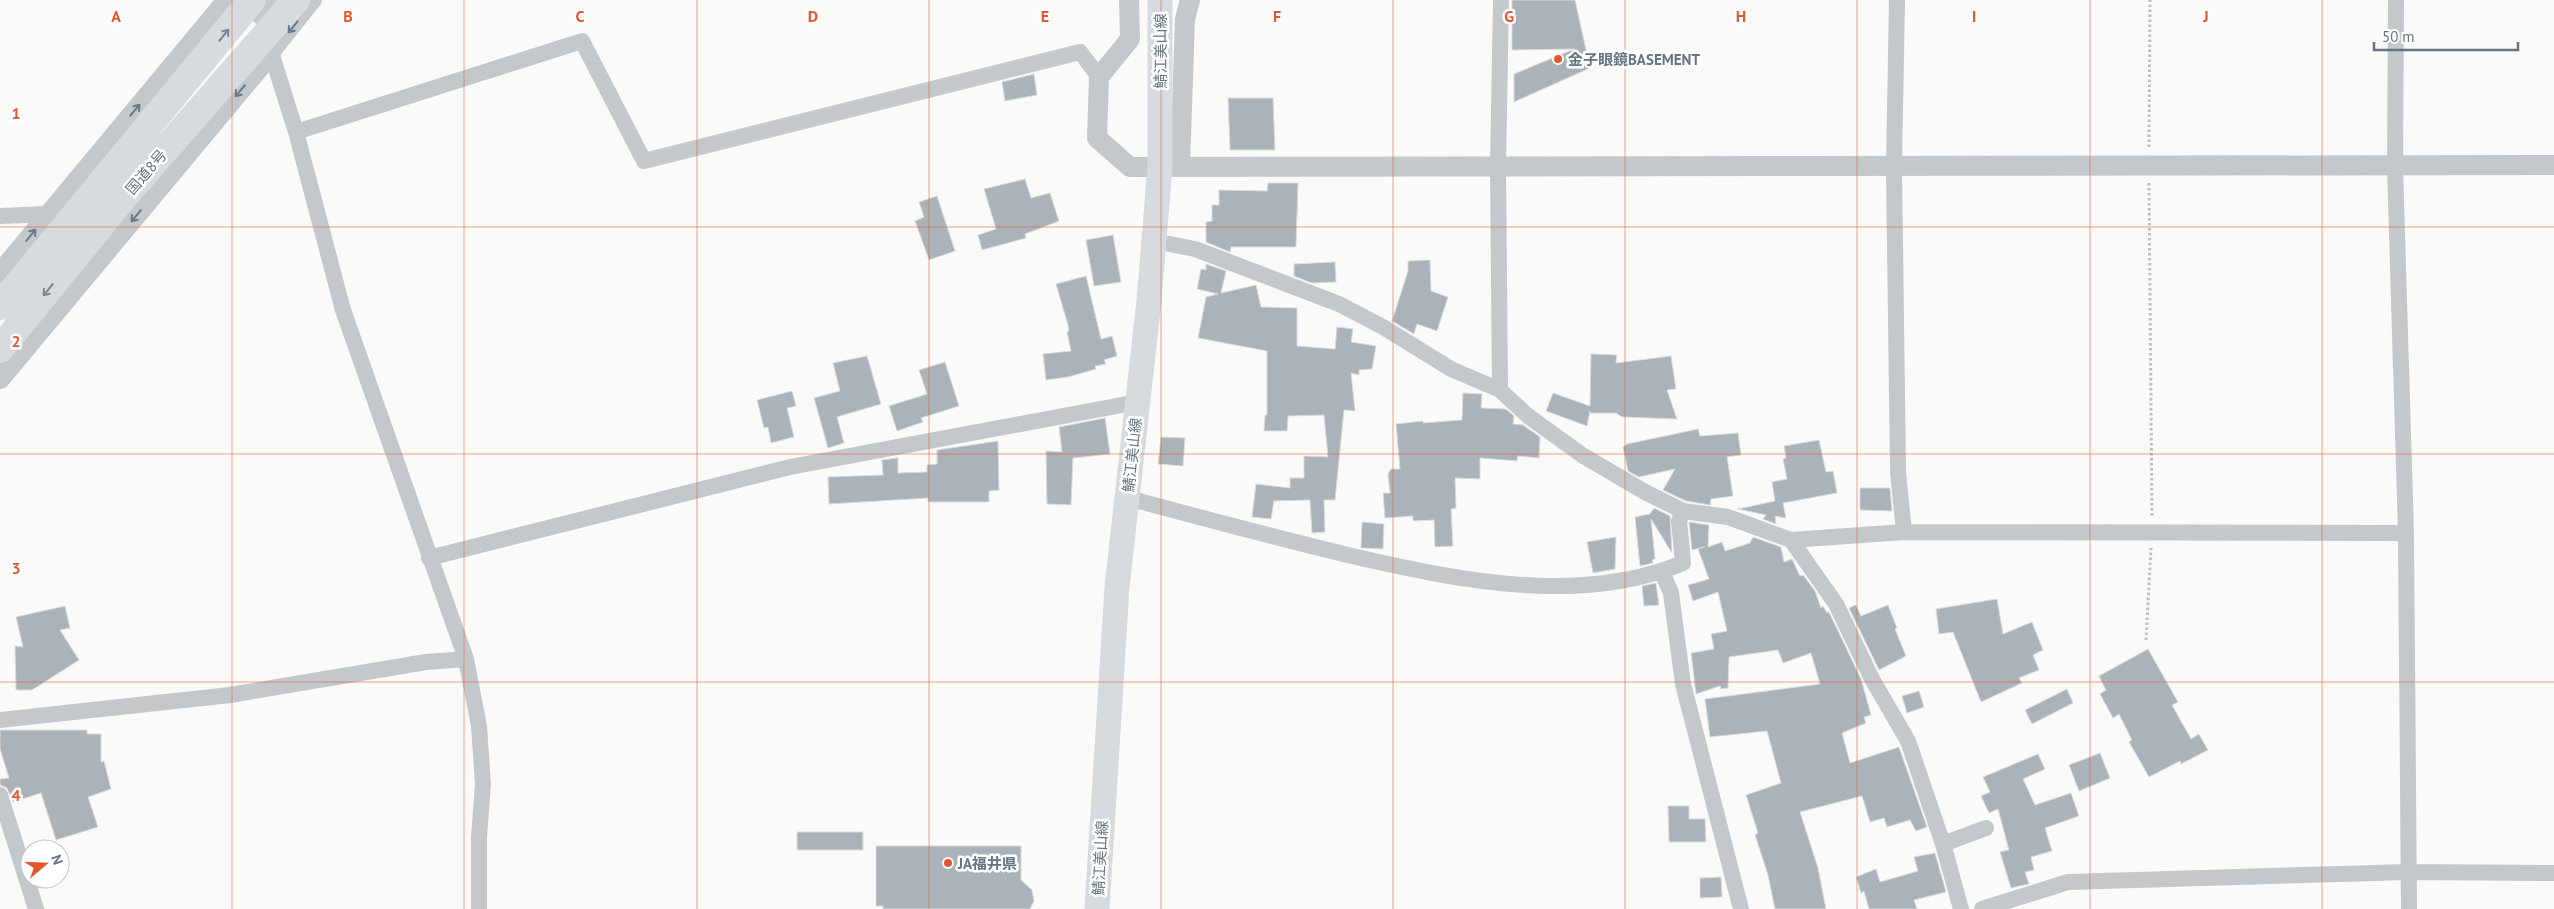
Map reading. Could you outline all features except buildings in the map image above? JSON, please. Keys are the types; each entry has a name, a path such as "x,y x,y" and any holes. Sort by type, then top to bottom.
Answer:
{"highway":[{"name":"国道8号","path":"0,306 296,0"},
{"name":"国道8号","path":"0,349 114,189 261,4"}],"main road":[{"name":"鯖江美山線","path":"1097,909 1117,587 1154,241 1170,166 1160,0"}],"street":[{"path":"0,273 226,0"},
{"path":"0,379 314,0"},
{"path":"1128,0 1130,39 1099,77 1097,138 1130,167 2395,167 2554,165"},
{"path":"1170,166 1185,19 1190,0"},
{"path":"1500,390 1498,167 1501,0"},
{"path":"1897,0 1894,167 1898,472 1904,532"},
{"path":"2396,0 2395,167 2406,533 2409,909"},
{"path":"261,4 271,54 296,132 343,310 466,659 479,726 484,784 479,837 479,909"},
{"path":"296,132 582,41 644,161 1080,52 1099,77"},
{"path":"0,216 48,214"},
{"path":"1154,241 1195,249 1339,304 1383,327 1451,369 1500,390 1528,416 1582,455 1683,511 1728,517 1792,540 1904,532 2406,533"},
{"path":"429,558 790,467 1138,402"},
{"path":"1128,498 1295,543 1412,570 1512,584 1605,584 1662,572 1684,563 1679,521 1683,511"},
{"path":"1792,540 1836,604 1872,679 1908,741 1943,844 1961,909"},
{"path":"1662,572 1672,594 1683,684 1742,909"},
{"path":"0,720 230,695 426,662 466,659"},
{"path":"0,795 36,909"},
{"path":"1943,844 1986,828"},
{"path":"1982,909 2068,882 2409,872 2554,873"}],"path":[{"path":"2146,640 2152,532 2149,166 2150,0"}],"place":[{"name":"金子眼鏡BASEMENT","path":"1558,59"},
{"name":"JA福井県","path":"948,863"}]}
